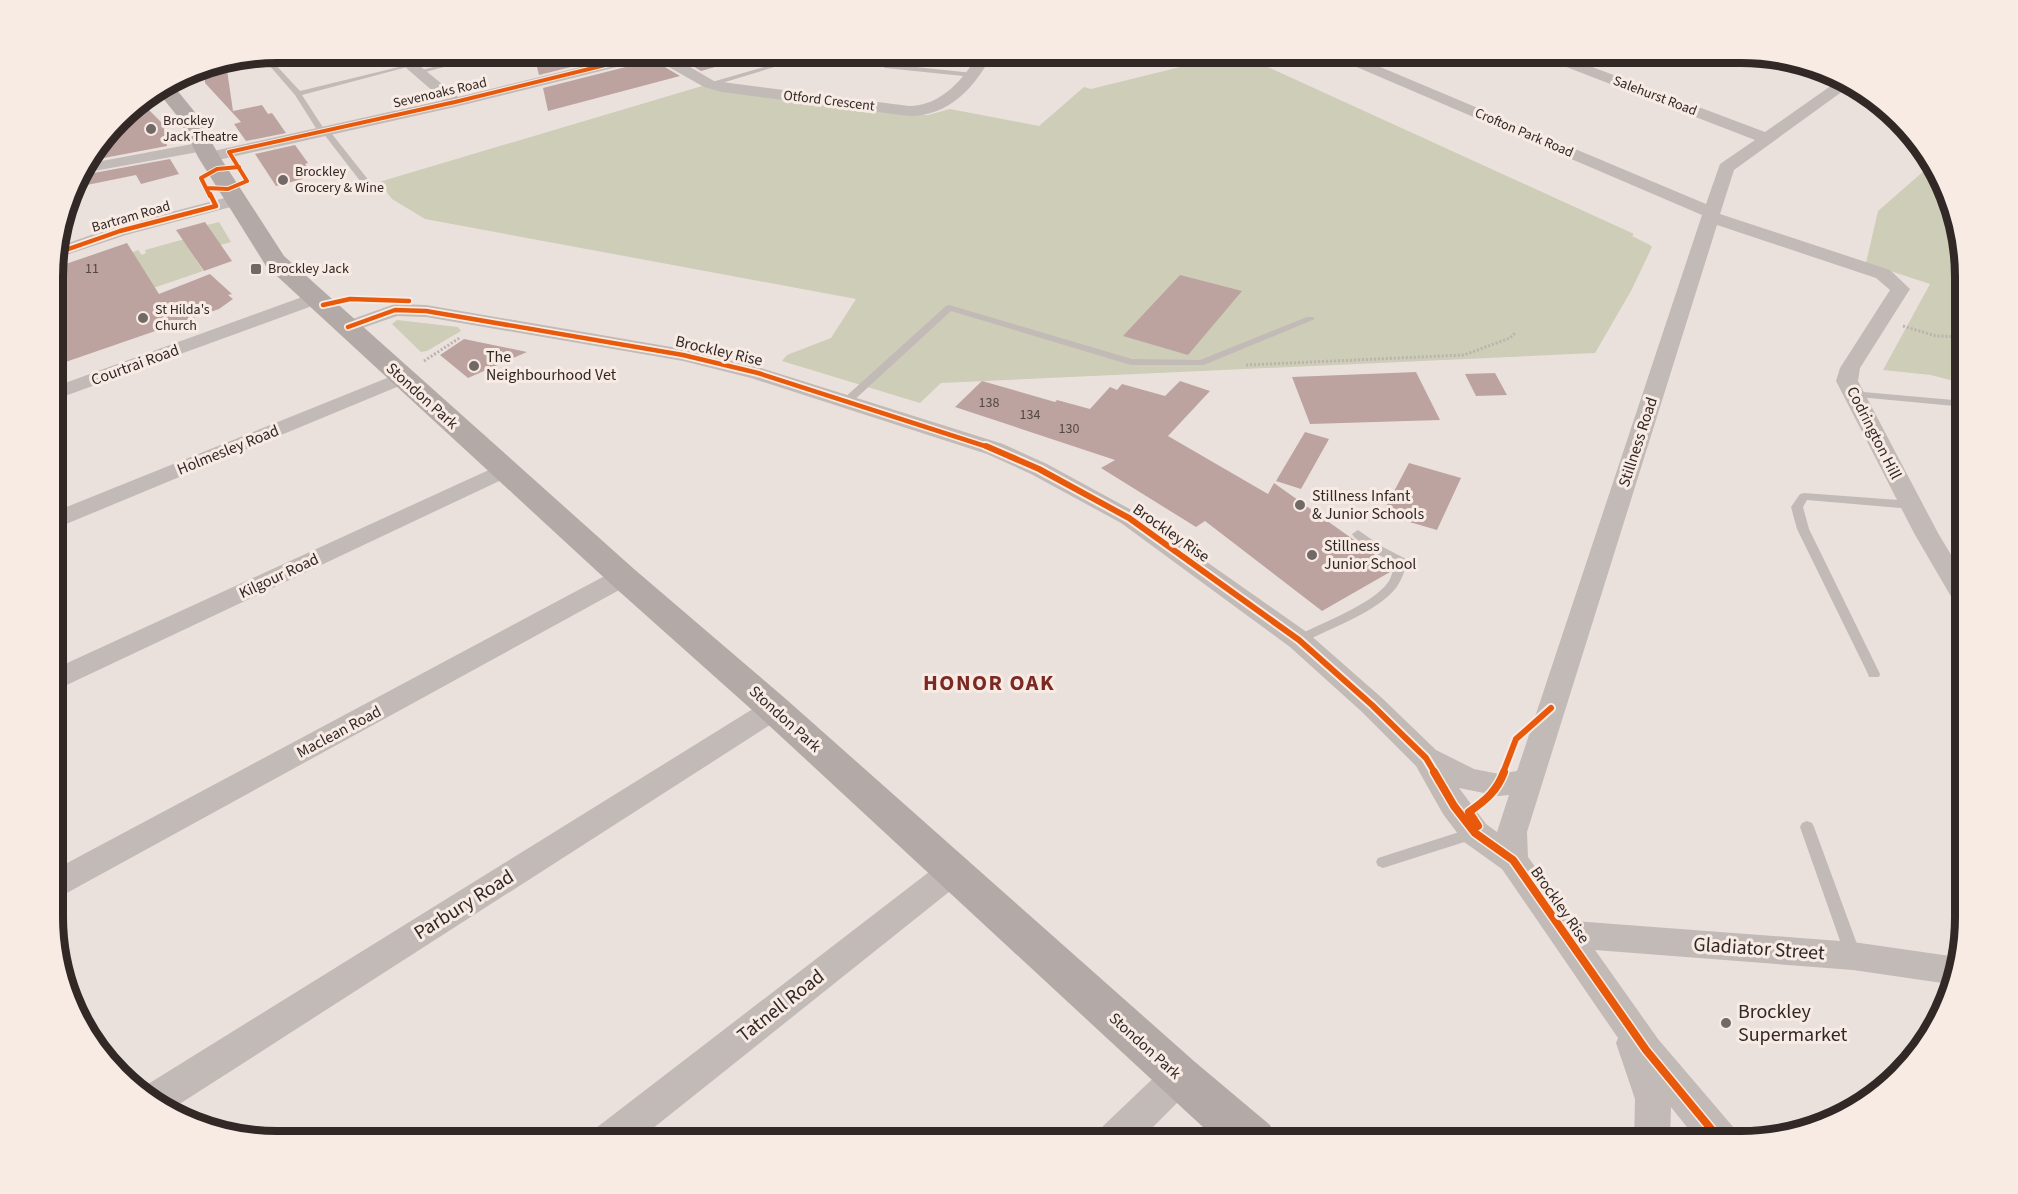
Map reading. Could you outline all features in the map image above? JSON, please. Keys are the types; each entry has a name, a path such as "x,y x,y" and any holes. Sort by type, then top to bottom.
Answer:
{"main road":[{"name":"Stondon Park","path":"169,92 188,115 206,152 275,261 623,578 774,709 1241,1131"}],"street":[{"path":"408,63 455,102"},
{"name":"Sevenoaks Road","path":"93,168 206,152 324,131 455,102 611,63"},
{"name":"Otford Crescent","path":"674,63 709,84 918,111 938,105 973,75 981,63"},
{"name":"Crofton Park Road","path":"1361,63 1711,215"},
{"name":"Salehurst Road","path":"1571,63 1768,139"},
{"name":"Stillness Road","path":"1513,860 1512,832 1528,780 1726,168 1839,87"},
{"name":"Bartram Road","path":"65,250 120,231 236,200"},
{"name":"Codrington Hill","path":"1711,215 1883,274 1900,289 1882,321 1850,368 1847,381 1912,505 1955,578"},
{"name":"Courtrai Road","path":"63,391 316,298"},
{"name":"Brockley Rise","path":"348,327 395,310 406,309 484,319 694,358 758,373 995,449 1040,469 1129,518 1299,640 1372,705 1426,758 1454,806 1475,833 1513,860 1646,1050 1713,1131"},
{"name":"Holmesley Road","path":"63,517 398,375"},
{"name":"Kilgour Road","path":"63,677 504,470"},
{"name":"Maclean Road","path":"63,880 623,578"},
{"name":"Parbury Road","path":"160,1096 774,709"},
{"path":"1426,758 1469,780 1499,785 1528,780"},
{"name":"Tatnell Road","path":"622,1131 953,871"},
{"name":"Gladiator Street","path":"1563,934 1853,956 1949,969"},
{"path":"1621,1012 1653,1099 1652,1131"},
{"path":"1124,1131 1179,1077"}],"lane":[{"path":"271,63 298,94 324,131 367,184"},
{"path":"298,94 442,63"},
{"path":"709,84 781,63"},
{"path":"880,63 885,66 973,75"},
{"path":"847,401 949,308 1131,362 1201,363 1310,319"},
{"path":"1852,394 1955,403"},
{"path":"1874,674 1803,529 1797,507 1804,496 1912,505"},
{"path":"1299,640 1321,626 1358,611 1393,583 1402,562 1377,549 1359,534"},
{"path":"1807,827 1853,956"},
{"path":"1383,862 1475,833"}],"path":[{"path":"1882,321 1936,336 1955,337"},
{"path":"1201,363 1230,366 1464,355 1510,339 1515,333"},
{"path":"398,375 456,341"}],"green space":[{"path":"1196,63 1259,63 1634,234 1632,236 1652,247 1631,291 1595,353 941,383 920,403 782,361 787,355 831,338 856,299 425,219 392,199 379,182 702,86 721,91 908,115 928,115 950,109 1039,126 1084,87 1091,89"},
{"path":"1926,169 1944,208 1955,263 1955,381 1931,375 1883,370 1930,284 1866,263 1878,211"},
{"path":"219,222 231,242 192,253 203,271 63,319 63,314 133,252 138,250 142,255 146,253 145,250 210,232 207,225"},
{"path":"397,320 458,327 461,331 427,351 421,352 392,324"}],"building":[{"path":"536,63 587,63 539,75"},
{"path":"641,63 658,63 680,76 548,111 543,88"},
{"path":"688,63 729,63 701,71"},
{"path":"227,69 233,111 262,105 268,114 272,113 286,133 246,141 234,124 241,122 205,83 205,75"},
{"path":"146,107 163,124 167,146 98,159 116,136"},
{"path":"295,145 314,176 276,186 255,154"},
{"path":"170,159 179,174 141,184 136,175 83,186 90,174"},
{"path":"205,222 232,261 204,271 176,230"},
{"path":"127,243 159,294 210,274 232,294 228,295 233,299 219,309 63,363 63,265"},
{"path":"1180,275 1242,291 1188,355 1123,336"},
{"name":"The Neighbourhood Vet","path":"464,339 527,352 468,378 440,355"},
{"path":"1416,372 1440,420 1310,424 1292,377"},
{"path":"1495,373 1507,395 1476,396 1465,374"},
{"path":"982,381 1055,402 1057,400 1090,409 1110,387 1117,390 1122,384 1165,396 1180,381 1210,391 1168,436 1268,494 1274,483 1392,567 1390,572 1322,611 1205,521 1196,527 1101,468 1115,460 955,407"},
{"path":"1305,432 1329,439 1301,489 1276,481"},
{"path":"1409,463 1461,478 1437,530 1382,514"}],"cycle path":[{"path":"206,188 228,189 247,181 229,152 455,102 613,63"},
{"path":"65,250 120,231 216,206 201,178 217,169 239,167"},
{"path":"323,305 350,299 409,301"},
{"path":"348,327 395,310 426,311 683,355 758,373 995,449 1039,469 1129,518 1299,640 1372,705 1426,758 1454,806 1475,833 1513,860 1646,1050 1713,1131"},
{"path":"1478,826 1469,812 1489,798 1499,785 1516,739 1551,708"}],"place":[{"name":"Brockley Jack Theatre","path":"151,129"},
{"name":"Brockley Grocery & Wine","path":"283,180"},
{"name":"Brockley Jack","path":"256,269"},
{"name":"St Hilda's Church","path":"143,318"},
{"name":"The Neighbourhood Vet","path":"474,366"},
{"name":"Stillness Infant & Junior Schools","path":"1300,505"},
{"name":"Stillness Junior School","path":"1312,555"},
{"name":"Brockley Supermarket","path":"1726,1023"}],"district":[{"name":"HONOR OAK","path":"989,683"}]}
